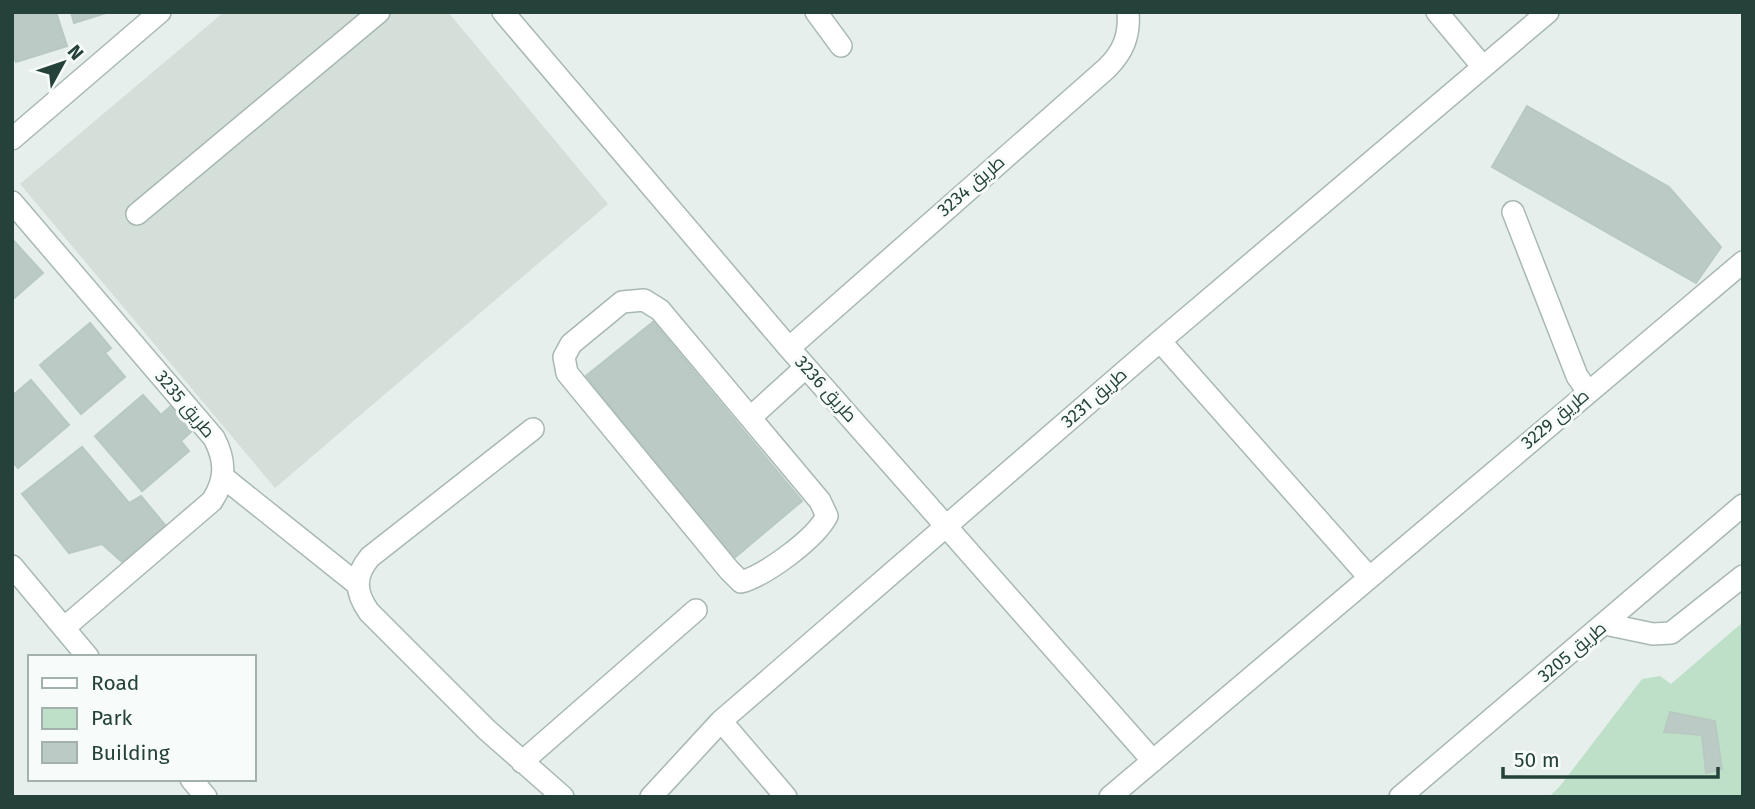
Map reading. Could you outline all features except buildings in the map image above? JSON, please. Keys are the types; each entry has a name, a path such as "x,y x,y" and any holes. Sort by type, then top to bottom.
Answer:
{"street":[{"path":"12,139 160,12"},
{"path":"137,214 379,12"},
{"name":"طريق 3236","path":"503,12 789,348 949,526 1153,761"},
{"path":"816,12 841,46"},
{"name":"طريق 3234","path":"789,348 1107,68 1121,54 1127,38 1128,12"},
{"path":"1437,12 1483,67"},
{"name":"طريق 3231","path":"651,797 721,721 1160,341 1548,12"},
{"name":"طريق 3235","path":"12,202 214,438 221,450 223,477"},
{"path":"1513,212 1577,376 1588,392"},
{"name":"طريق 3229","path":"1110,797 1368,576 1743,262"},
{"path":"644,300 660,310 751,416 820,501 827,516 821,528 757,578 741,582 567,373 564,357 570,344 622,302 644,300"},
{"path":"1160,341 1368,576"},
{"path":"751,416 806,367"},
{"path":"533,429 370,557 360,569 357,584 360,600 369,612 522,762 563,797"},
{"path":"64,628 212,501 223,477 357,584"},
{"name":"طريق 3205","path":"1400,797 1743,505"},
{"path":"12,566 86,655"},
{"path":"1605,624 1653,634 1671,632 1743,576"},
{"path":"522,762 696,610"},
{"path":"721,721 786,797"},
{"path":"193,781 206,797"}],"shaded area":[{"path":"224,12 448,12 608,204 275,488 20,184"}],"green space":[{"path":"1743,622 1743,797 1549,797 1642,679 1660,676 1671,684"}]}
